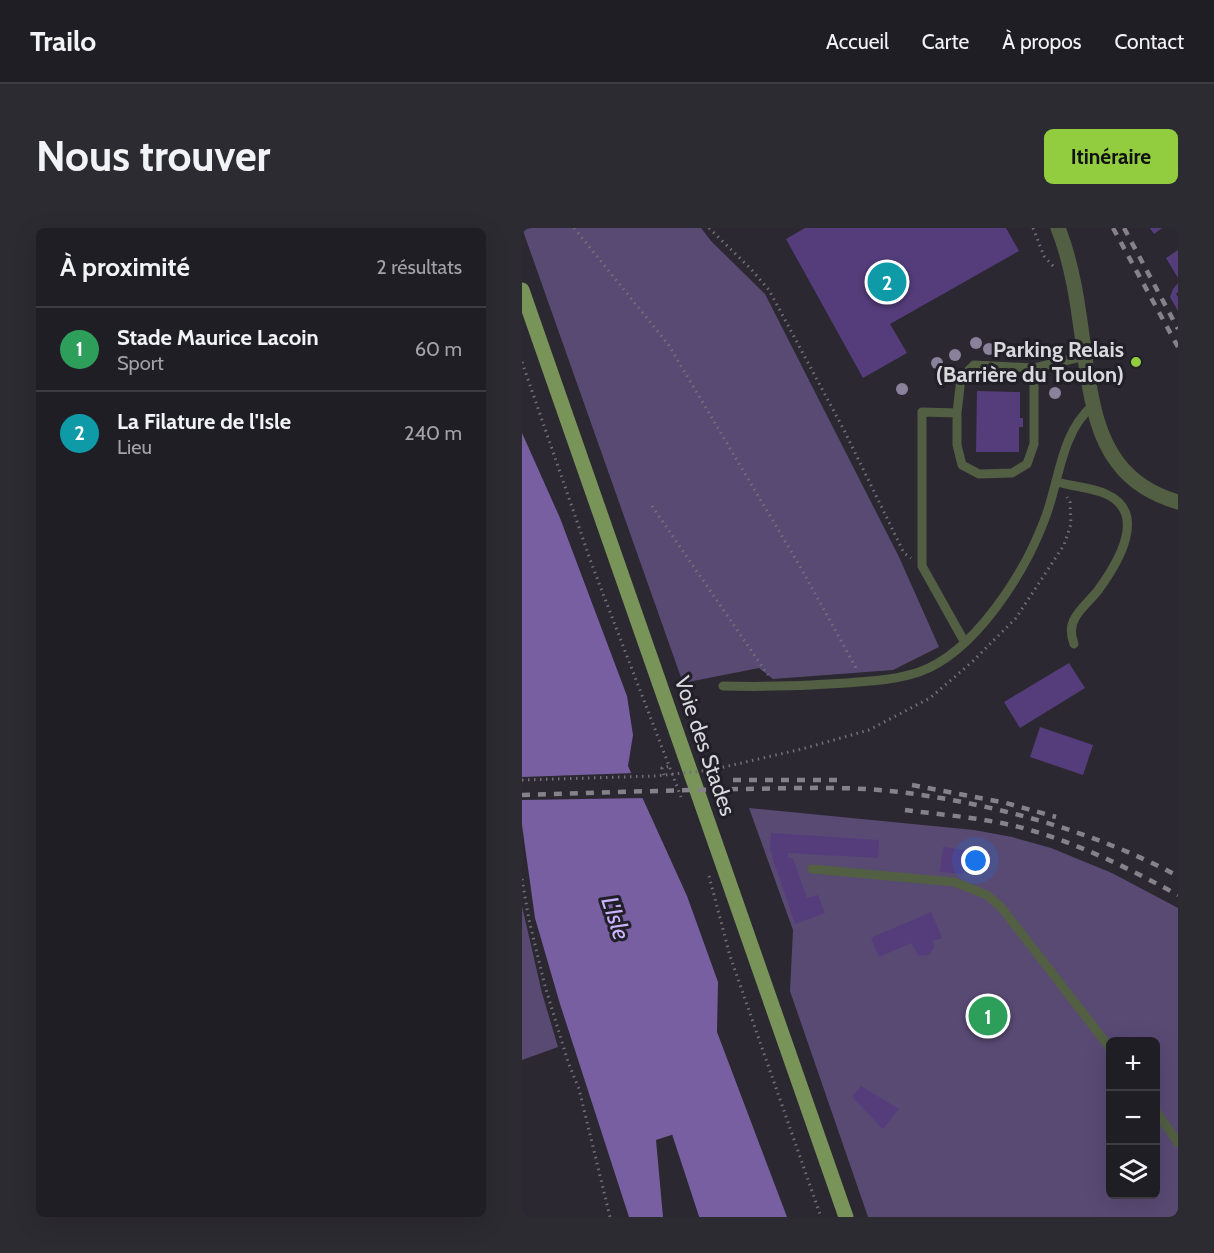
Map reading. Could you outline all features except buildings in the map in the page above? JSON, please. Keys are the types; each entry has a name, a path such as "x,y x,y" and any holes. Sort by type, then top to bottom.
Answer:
{"main road":[{"name":"Voie des Stades","path":"522,290 846,1217"}],"street":[{"path":"1058,228 1068,260 1093,405 1106,443 1117,462 1133,480 1158,496 1178,502"}],"lane":[{"path":"1034,368 1034,444 1027,464 1012,473 979,474 962,465 957,445 957,413 961,378 974,365 1034,368 1085,356"},
{"path":"723,686 777,687 864,682 895,678 921,671 945,658 998,606 1023,566 1044,522 1057,482 1062,456 1075,424 1093,405"},
{"path":"957,413 922,412 922,566 964,641"},
{"path":"1057,482 1107,494 1119,504 1128,522 1128,532 1121,554 1099,589 1074,619 1071,637 1074,644"},
{"path":"812,869 954,882 987,895 1001,907 1106,1043"},
{"path":"1160,1118 1178,1143"}],"path":[{"path":"574,228 668,344 801,568 864,682"},
{"path":"709,228 769,290 844,430 904,553 922,566"},
{"path":"522,362 592,565 686,807"},
{"path":"652,506 777,687"},
{"path":"664,775 662,768 670,766"},
{"path":"522,780 664,775 711,770"},
{"path":"708,868 729,956 821,1217"},
{"path":"522,879 545,986 568,1062 579,1089 610,1217"}],"shaded area":[{"path":"522,228 701,228 711,241 765,294 899,557 939,647 893,670 773,679 759,668 683,683"},
{"path":"749,808 974,830 1012,837 1051,848 1112,873 1178,908 1178,1217 868,1217 790,991 793,930"},
{"path":"522,906 542,993 558,1047 522,1060"}],"water":[{"path":"522,433 560,518 627,696 633,735 628,766 687,896 718,982 717,1032 787,1217 726,1217 696,1127 656,1140 663,1217 629,1217 560,1004 535,918 522,825"}],"pier":[{"path":"635,773 645,798 522,800 522,777"}],"waterway":[{"name":"L'Isle","path":"674,1092 715,1217"}],"railway":[{"path":"1113,228 1178,347"},
{"path":"1124,228 1178,329"},
{"path":"733,780 841,780"},
{"path":"912,785 1006,803 1056,817"},
{"path":"522,795 803,788 900,792 972,804 1043,822 1112,846 1178,876"},
{"path":"905,810 994,822 1043,834 1102,857 1178,895"}],"place":[{"name":"La Filature de l'Isle","path":"887,282"},
{"name":"Parking Relais (Barrière du Toulon)","path":"1136,362"},
{"name":"Stade Maurice Lacoin","path":"988,1016"}]}
